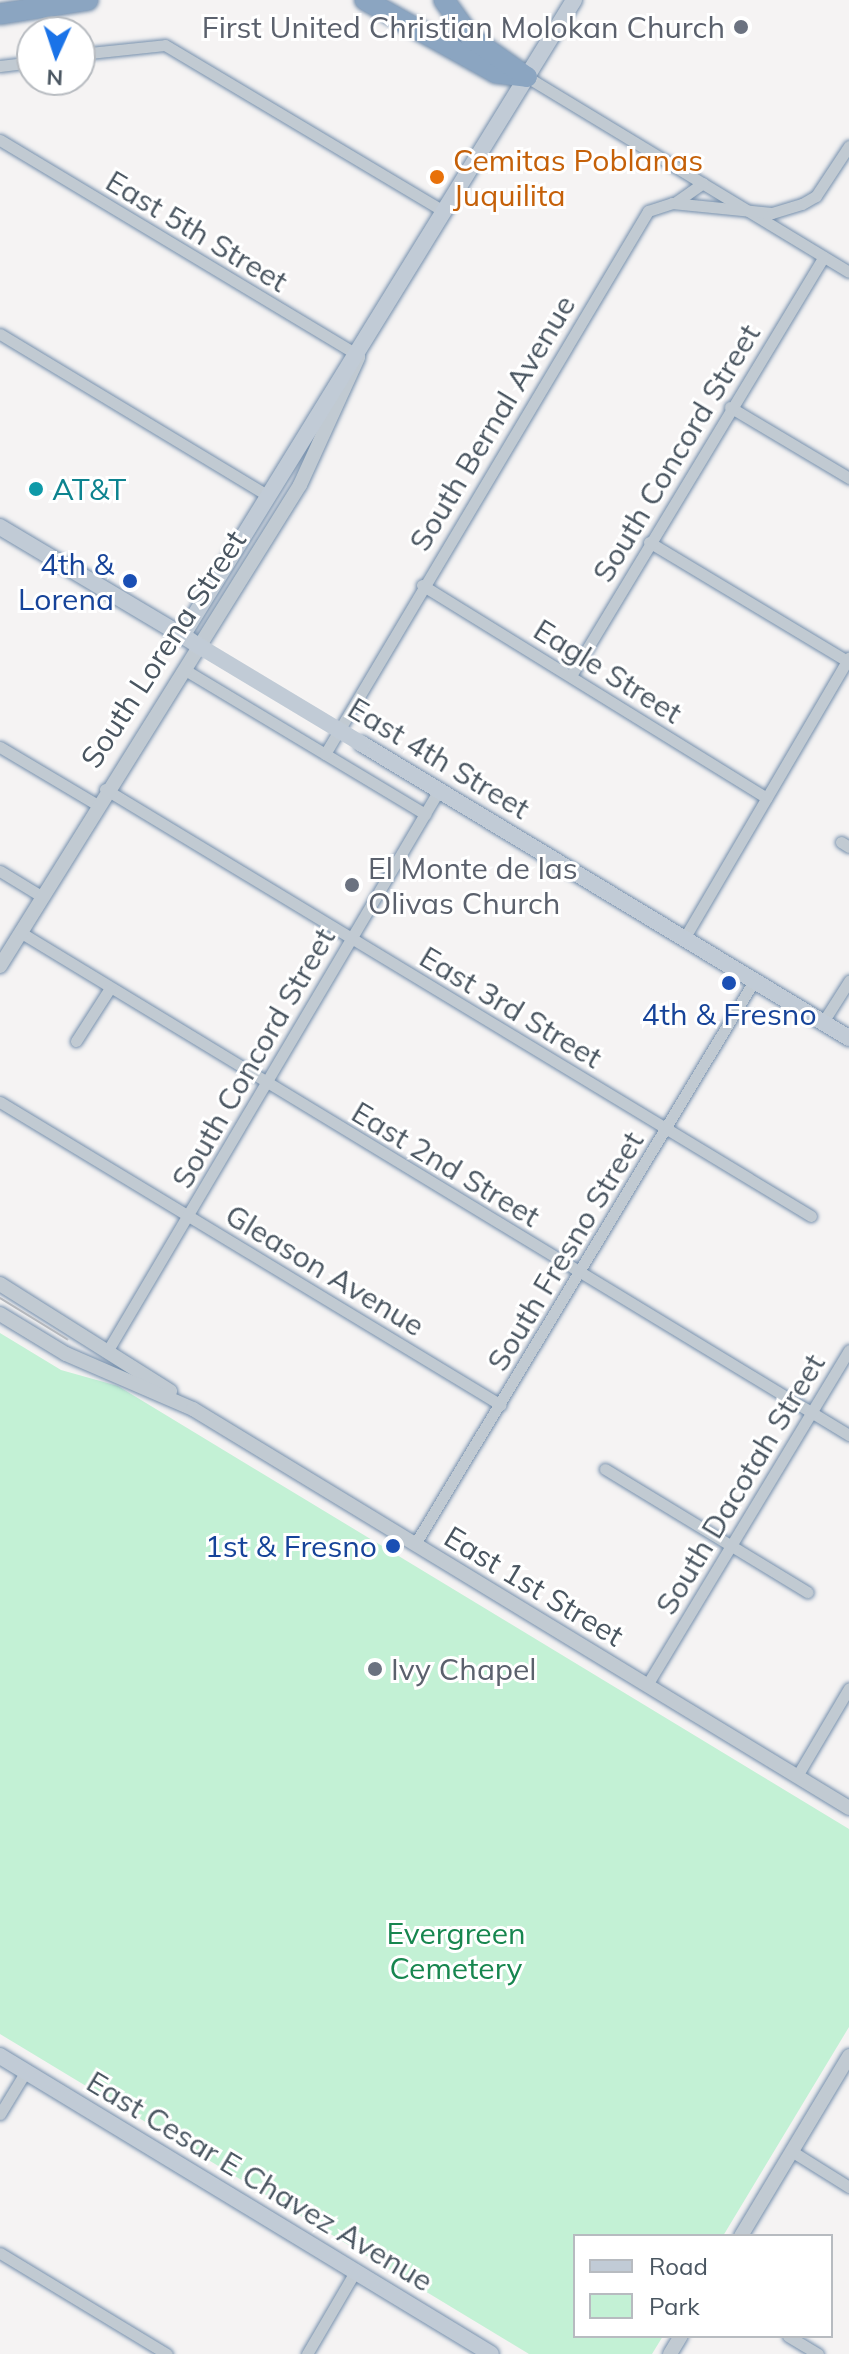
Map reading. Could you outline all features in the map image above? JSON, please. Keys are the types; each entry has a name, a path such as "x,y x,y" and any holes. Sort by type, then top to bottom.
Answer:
{"highway":[{"path":"0,14 88,0"},
{"path":"365,0 496,73 527,77"},
{"path":"444,0 471,38 527,77"}],"main road":[{"name":"South Lorena Street","path":"188,640 265,494 359,356 574,0"},
{"name":"East 4th Street","path":"0,527 849,1038"},
{"name":"East Cesar E Chavez Avenue","path":"0,2056 491,2354"}],"street":[{"path":"96,52 156,44 445,212"},
{"path":"527,77 849,272"},
{"name":"East 5th Street","path":"3,144 359,356"},
{"path":"672,203 753,213 816,196 849,146"},
{"name":"South Bernal Avenue","path":"325,754 422,585 648,211 672,203 703,183"},
{"name":"South Concord Street","path":"572,674 730,407 824,257"},
{"path":"0,334 265,494"},
{"name":"South Lorena Street","path":"0,966 105,789 187,671 300,485 359,356"},
{"path":"730,407 849,478"},
{"path":"649,542 848,660 685,937"},
{"name":"Eagle Street","path":"422,585 572,674 767,798"},
{"name":"East 4th Street","path":"187,671 425,814"},
{"path":"0,747 96,804"},
{"name":"East 3rd Street","path":"105,789 811,1216"},
{"name":"South Concord Street","path":"108,1350 439,790"},
{"path":"0,871 41,896"},
{"name":"East 2nd Street","path":"20,932 266,1086 849,1435"},
{"name":"South Fresno Street","path":"415,1544 583,1273 754,981"},
{"path":"823,1022 849,981"},
{"path":"76,1041 110,988"},
{"name":"Gleason Avenue","path":"0,1102 501,1405"},
{"name":"East 1st Street","path":"0,1284 108,1350 193,1409 849,1808"},
{"name":"East 1st Street","path":"0,1314 66,1354 193,1409"},
{"name":"South Dacotah Street","path":"647,1685 849,1350"},
{"path":"605,1469 807,1592"},
{"path":"797,1776 849,1688"},
{"path":"742,2234 849,2056"},
{"path":"0,2114 26,2071"},
{"path":"793,2152 849,2187"},
{"path":"0,2253 167,2354"},
{"path":"307,2354 355,2272"},
{"path":"791,2338 818,2354"}],"green space":[{"name":"Evergreen Cemetery","path":"0,1333 61,1370 118,1386 849,1829 849,2027 724,2234 573,2234 573,2338 662,2338 652,2354 529,2354 0,2034"}],"tram line":[{"path":"0,1298 67,1339"}],"place":[{"name":"First United Christian Molokan Church","path":"741,27"},
{"name":"Cemitas Poblanas Juquilita","path":"437,177"},
{"name":"AT&T","path":"36,489"},
{"name":"4th & Lorena","path":"130,581"},
{"name":"El Monte de las Olivas Church","path":"352,885"},
{"name":"4th & Fresno","path":"729,983"},
{"name":"1st & Fresno","path":"393,1546"},
{"name":"Ivy Chapel","path":"375,1669"}]}
